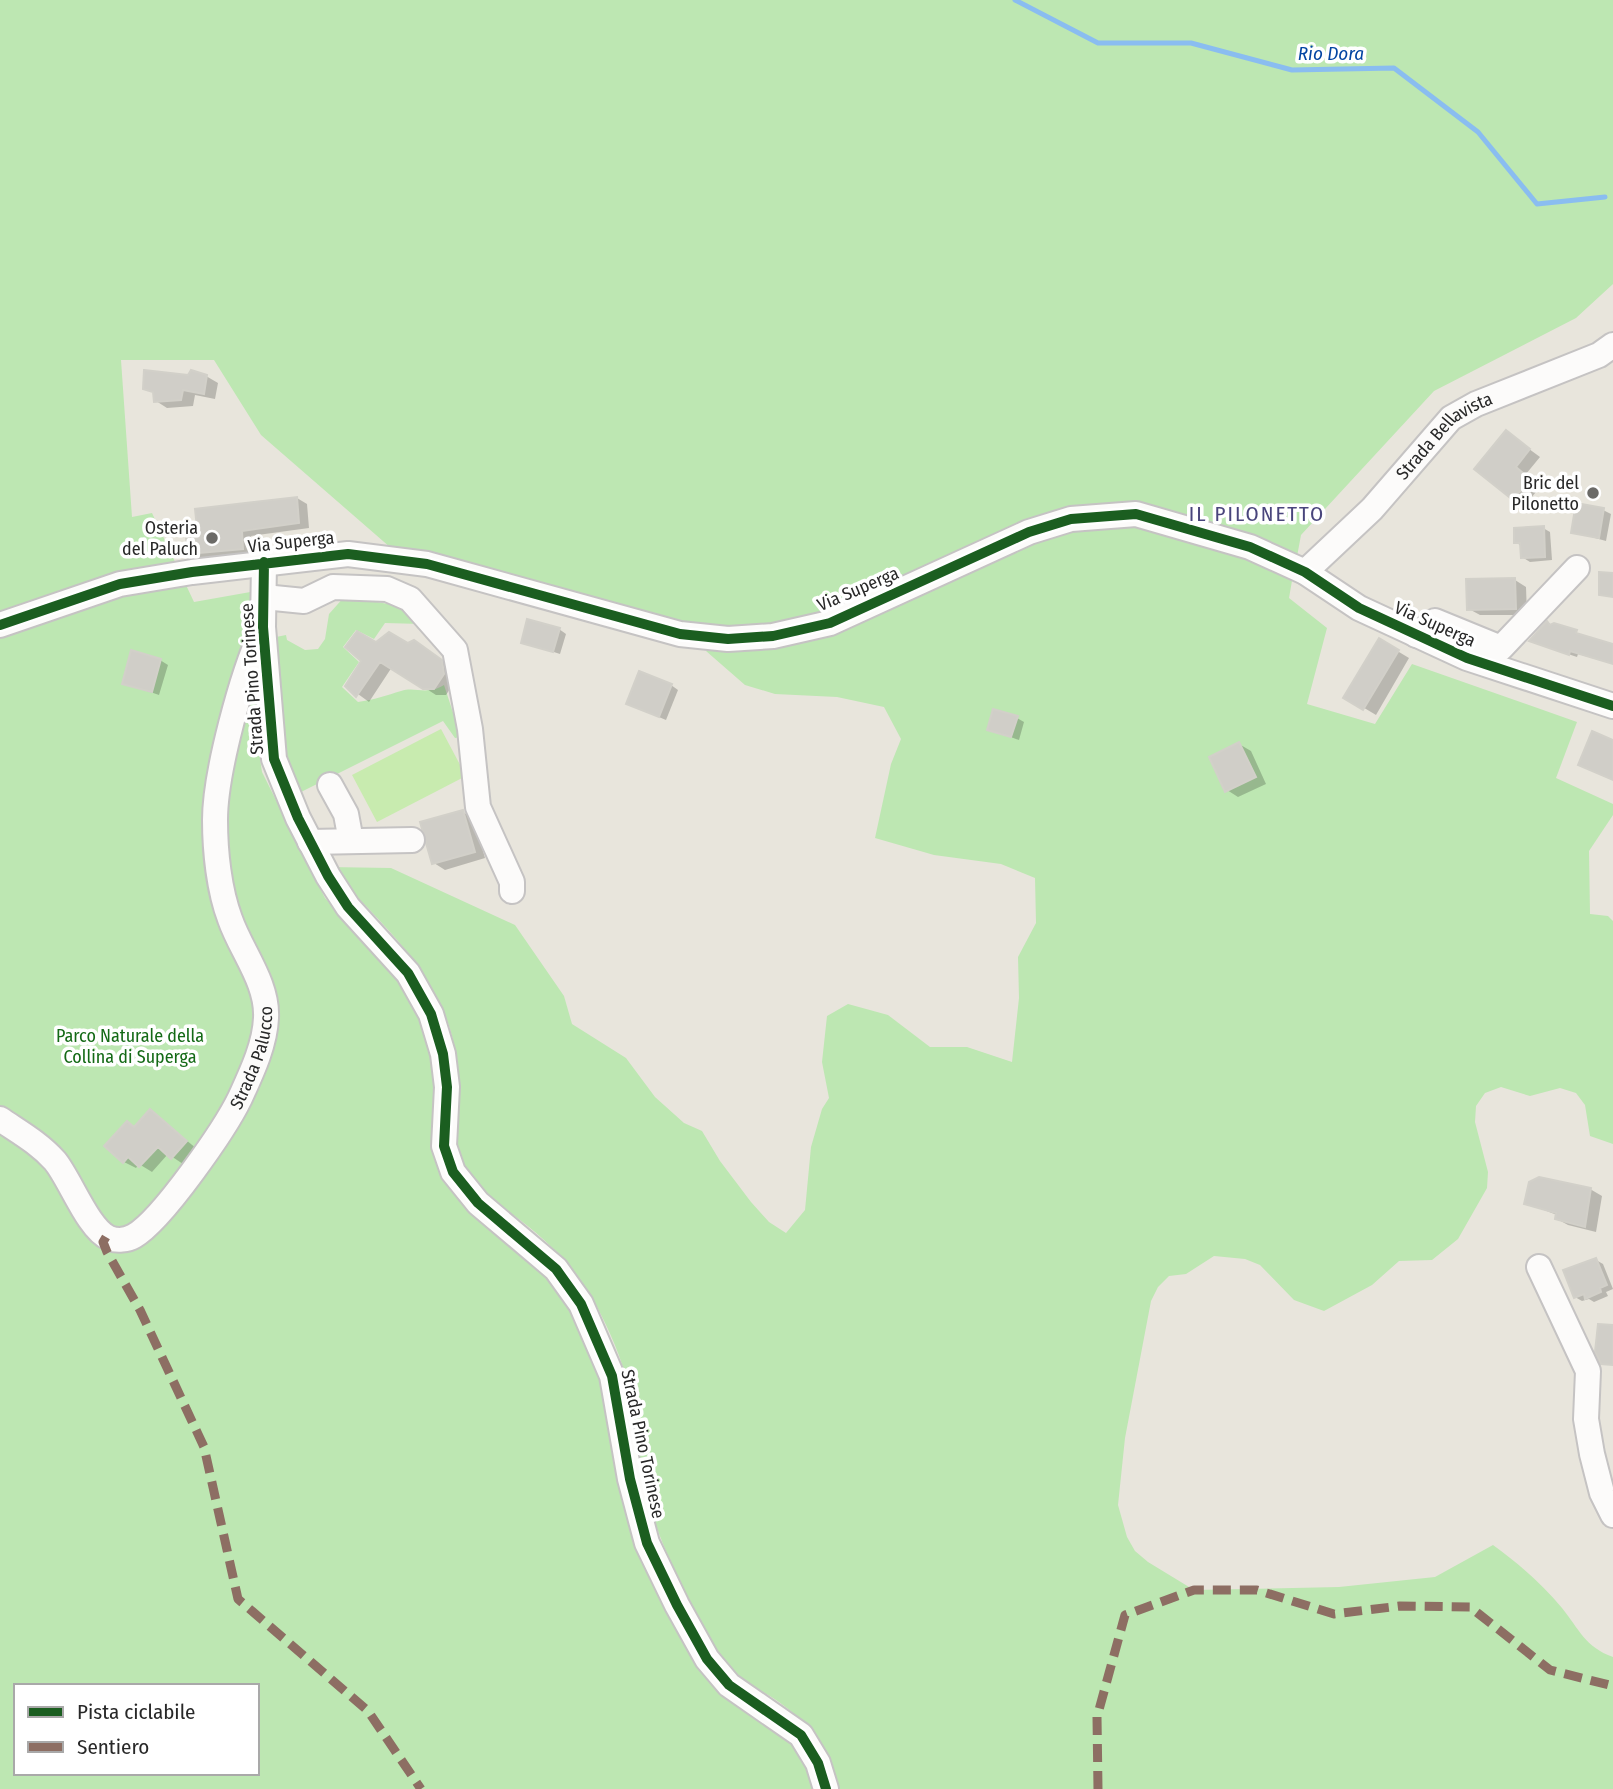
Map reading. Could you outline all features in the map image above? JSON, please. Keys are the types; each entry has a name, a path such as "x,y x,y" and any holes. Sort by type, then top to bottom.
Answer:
{"street":[{"name":"Strada Bellavista","path":"1305,572 1372,509 1451,418 1476,404 1599,355 1613,345"},
{"name":"Via Superga","path":"0,625 120,584 264,562 348,554 427,564 628,622 680,634 728,639 773,636 830,623 1029,532 1071,519 1136,514 1250,547 1305,572 1359,608 1467,658 1613,706"},
{"name":"Strada Pino Torinese","path":"264,562 263,627 274,759 310,842 348,907 408,973 431,1014 443,1054 447,1087 444,1146 453,1172 478,1203 556,1269 581,1304 612,1376 630,1479 647,1543 677,1605 707,1659 729,1685 801,1735 818,1763 826,1789"},
{"path":"1416,635 1435,621 1502,648 1577,568"},
{"path":"264,597 304,601 334,587 387,589 410,599 454,650 467,709 478,807 512,882 512,891"},
{"name":"Strada Palucco","path":"0,1119 43,1148 58,1164 93,1222 106,1237 119,1240 133,1236 152,1222 220,1133 239,1099 263,1038 266,1016 257,977 229,919 219,872 215,819 225,754 251,655 263,627"},
{"path":"330,785 346,814 351,841"},
{"path":"310,842 412,840"},
{"path":"1539,1267 1588,1371 1586,1419 1592,1454 1602,1493 1613,1516"}],"green space":[{"name":"Parco Naturale della Collina di Superga","path":"0,0 1613,0 1613,284 1576,318 1434,391 1301,535 1296,562 1137,506 827,616 715,639 391,548 261,435 214,360 121,360 132,517 152,513 194,602 262,590 256,732 262,772 325,898 399,979 420,1018 432,1056 435,1087 432,1147 548,1276 571,1309 602,1379 667,1610 792,1743 808,1768 815,1789 0,1789"},
{"path":"1135,518 1293,575 1289,598 1327,628 1307,704 1375,724 1412,664 1577,722 1556,778 1613,804 1613,815 1589,851 1590,914 1608,916 1613,921 1613,1144 1590,1136 1585,1105 1576,1093 1560,1088 1530,1096 1501,1087 1485,1093 1476,1106 1475,1122 1488,1172 1487,1188 1458,1239 1432,1260 1399,1261 1372,1285 1324,1311 1294,1300 1260,1265 1245,1259 1214,1256 1186,1274 1169,1276 1158,1287 1151,1301 1125,1438 1118,1505 1127,1537 1135,1551 1148,1562 1194,1590 1339,1587 1435,1577 1493,1545 1546,1591 1589,1643 1613,1657 1613,1789 839,1789 830,1761 807,1726 786,1707 736,1675 710,1639 672,1565 658,1531 642,1477 625,1374 602,1316 580,1279 559,1254 486,1193 469,1174 459,1153 457,1140 456,1055 449,1026 438,1000 407,952 328,867 391,868 515,925 564,996 572,1024 626,1058 655,1097 684,1123 702,1131 720,1161 751,1202 769,1222 786,1233 805,1210 811,1147 822,1109 829,1098 822,1062 827,1016 848,1004 888,1015 930,1047 967,1047 1012,1062 1019,998 1018,957 1036,923 1035,878 1001,864 934,855 875,838 891,764 901,739 884,707 837,697 775,694 745,685 706,651 819,630 1031,537"},
{"path":"345,596 404,607 422,624 385,623 374,639 356,630 343,647 359,662 342,687 358,702 406,690 431,690 444,685 461,737 455,738 443,721 295,795 282,758 276,637 286,635 287,640 305,650 318,649 325,639 329,614"},
{"path":"441,729 466,776 377,822 352,775"}],"building":[{"path":"144,370 188,375 191,370 207,375 204,394 183,390 181,400 154,402 153,392 143,389"},
{"path":"1506,430 1530,449 1516,467 1530,479 1513,500 1474,469"},
{"path":"297,497 299,523 242,531 243,549 188,554 185,529 197,528 195,509"},
{"path":"1576,503 1604,508 1599,538 1571,533"},
{"path":"1544,526 1545,557 1521,558 1520,543 1514,543 1514,528"},
{"path":"1599,572 1613,573 1613,597 1599,595"},
{"path":"1515,578 1516,609 1467,610 1466,579"},
{"path":"527,619 560,628 553,652 521,643"},
{"path":"1547,621 1550,625 1554,623 1613,644 1613,664 1570,651 1569,655 1529,641"},
{"path":"357,631 376,642 389,632 408,643 414,640 442,660 444,674 434,689 423,689 380,662 356,697 345,686 361,661 345,647"},
{"path":"1379,638 1399,650 1363,710 1343,698"},
{"path":"131,650 161,659 152,692 122,684"},
{"path":"639,671 672,684 659,717 626,704"},
{"path":"993,709 1018,716 1011,737 987,730"},
{"path":"1592,731 1613,740 1613,780 1578,765"},
{"path":"1239,742 1256,777 1225,792 1209,757"},
{"path":"463,810 475,852 432,864 420,822"},
{"path":"150,1109 187,1141 171,1159 158,1147 139,1167 128,1157 123,1163 104,1146 127,1121 134,1127"},
{"path":"1539,1177 1591,1188 1585,1227 1555,1219 1556,1213 1524,1204 1529,1182"},
{"path":"1596,1258 1607,1285 1600,1288 1601,1292 1585,1299 1584,1294 1574,1298 1563,1270"},
{"path":"1598,1324 1613,1325 1613,1365 1601,1364 1595,1352"}],"waterway":[{"name":"Rio Dora","path":"1015,0 1098,43 1191,43 1292,70 1394,68 1478,132 1537,204 1605,197"}],"marked path":[{"path":"106,1237 103,1242 107,1252 140,1310 204,1447 238,1599 368,1711 421,1789"},
{"path":"1098,1789 1097,1717 1125,1615 1194,1590 1257,1590 1334,1614 1400,1606 1470,1607 1550,1670 1613,1686"}],"cycle path":[{"path":"0,625 120,584 192,572 348,554 427,564 680,634 728,639 773,636 830,623 1029,532 1071,519 1136,514 1250,547 1305,572 1359,608 1467,658 1613,706"},
{"path":"264,562 263,627 274,759 298,818 328,876 348,907 408,973 431,1014 443,1054 447,1087 444,1146 453,1172 478,1203 556,1269 581,1304 612,1376 630,1479 647,1543 677,1605 707,1659 729,1685 801,1735 818,1763 826,1789"}],"place":[{"name":"Bric del Pilonetto","path":"1593,493"},
{"name":"Osteria del Paluch","path":"212,538"}],"district":[{"name":"IL PILONETTO","path":"1257,514"}]}
